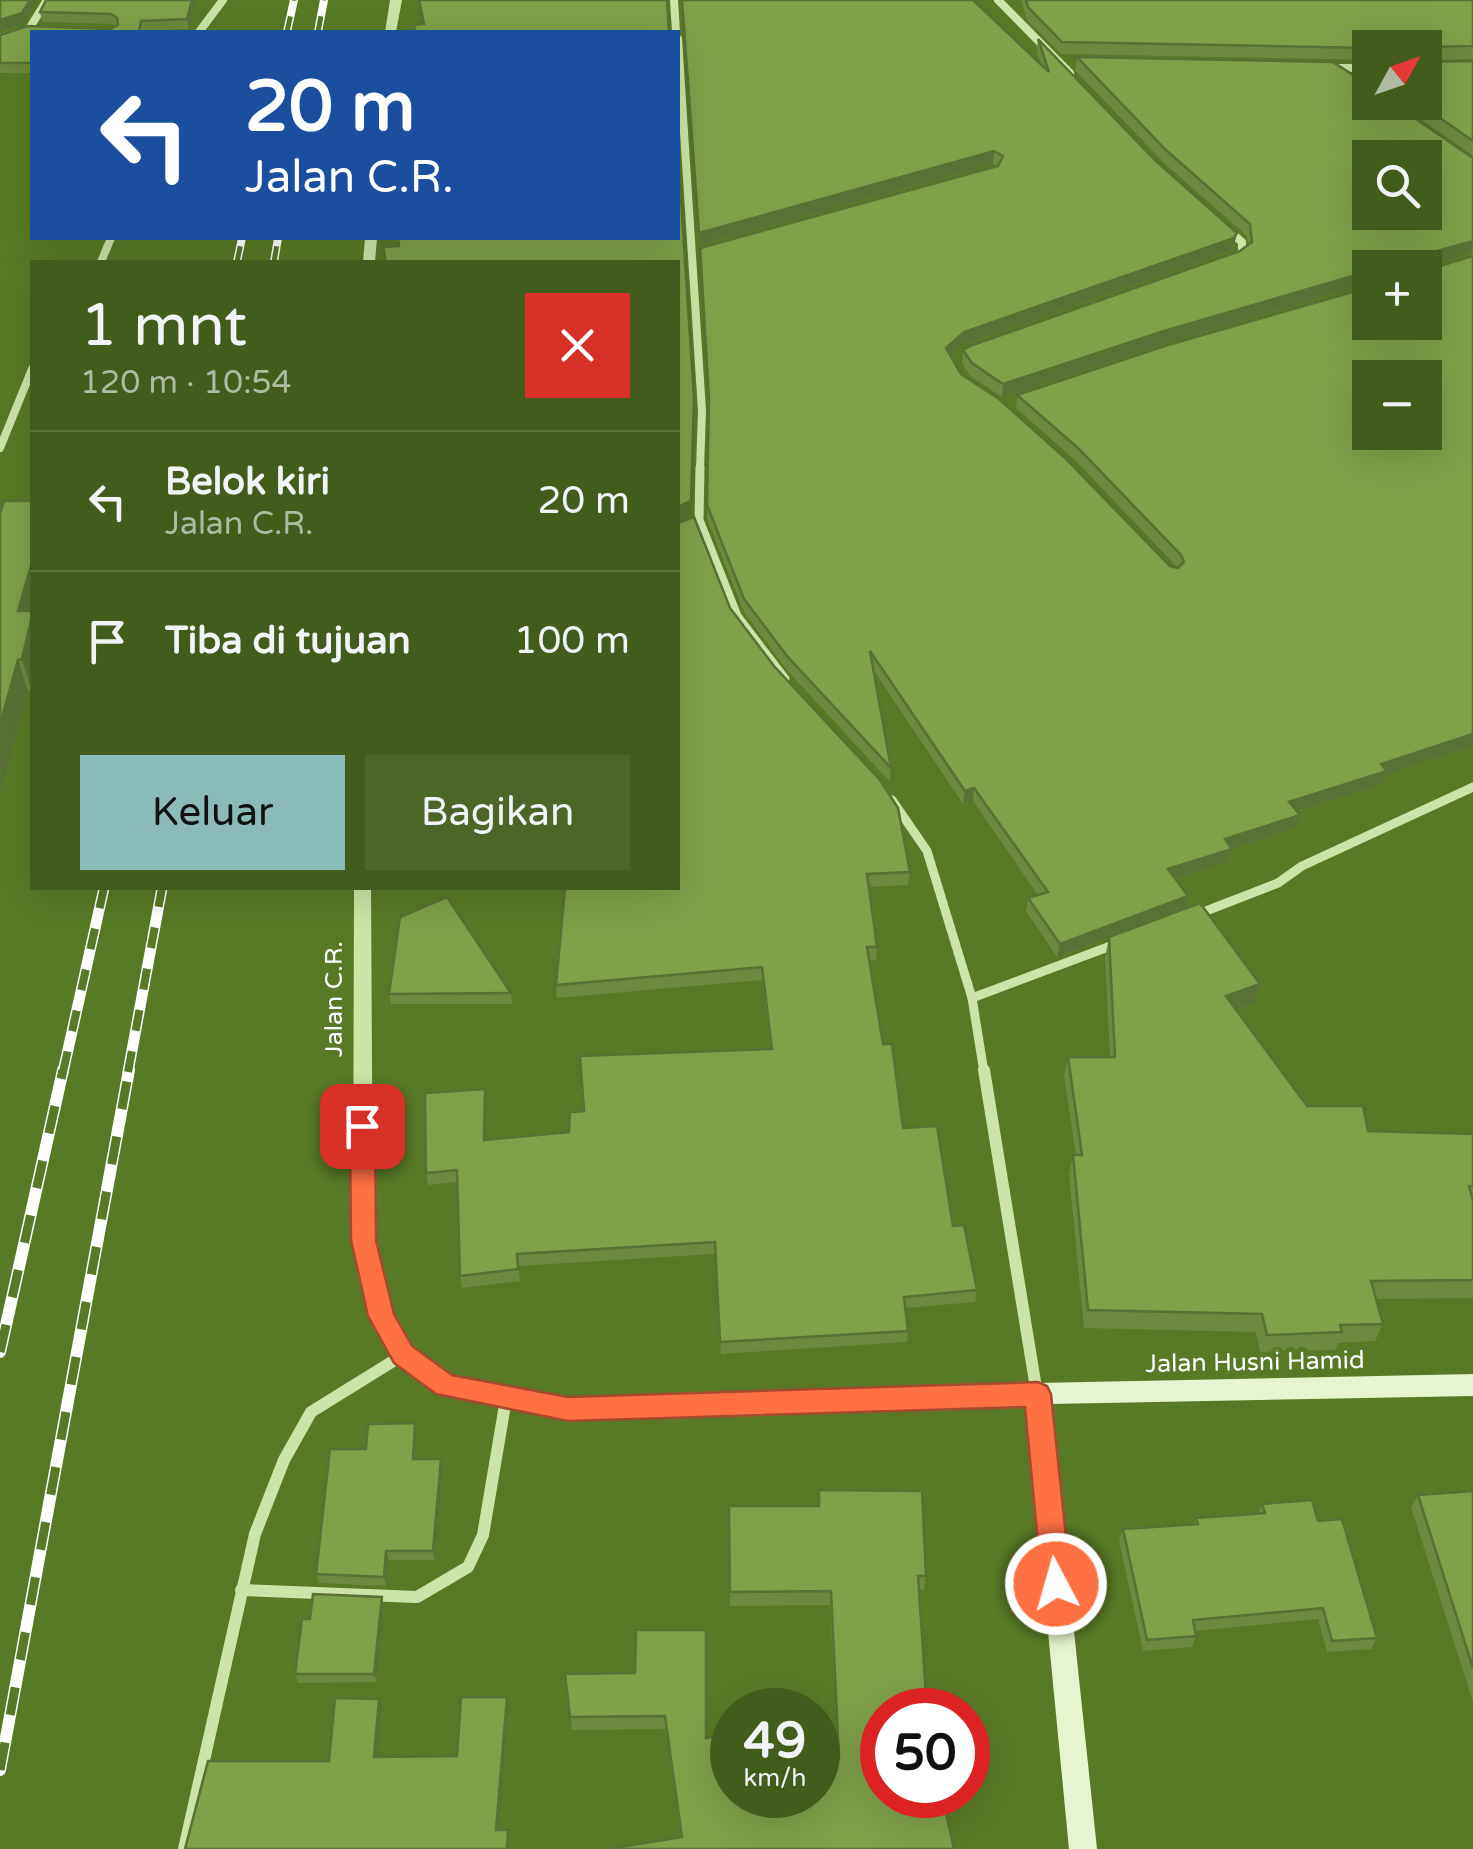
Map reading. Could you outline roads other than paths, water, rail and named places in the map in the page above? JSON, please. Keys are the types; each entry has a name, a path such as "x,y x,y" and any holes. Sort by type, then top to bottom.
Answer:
{"main road":[{"name":"Jalan Husni Hamid","path":"1038,1394 1473,1385"},
{"path":"1038,1394 1083,1849"}],"street":[{"path":"29,29 47,0"},
{"path":"200,30 223,0"},
{"path":"392,30 396,0"},
{"path":"674,0 676,30"},
{"path":"998,0 1073,76"},
{"path":"0,38 29,29 46,30"},
{"path":"1060,62 1080,62"},
{"path":"1314,68 1352,68"},
{"path":"1334,68 1346,76"},
{"path":"680,84 702,411 694,522 737,616 792,687"},
{"path":"1214,218 1242,242 1242,252 1219,264"},
{"path":"692,256 711,250"},
{"path":"0,448 30,374"},
{"path":"1185,919 1278,884 1302,866 1473,787"},
{"path":"885,788 927,851 972,998 1038,1394"},
{"name":"Jalan C.R.","path":"362,890 364,1240 382,1316 403,1355 445,1386 568,1409 1038,1394"},
{"path":"972,998 1131,939"},
{"path":"184,1849 254,1534 298,1428 310,1412 403,1355"},
{"path":"241,1590 418,1597 468,1567 484,1536 506,1399"}],"railway":[{"path":"287,30 294,0"},
{"path":"318,30 324,0"},
{"path":"237,260 242,240"},
{"path":"274,260 278,240"},
{"path":"63,1072 104,890"},
{"path":"128,1072 162,890"},
{"path":"0,1352 63,1070"},
{"path":"0,1770 129,1070"}]}
